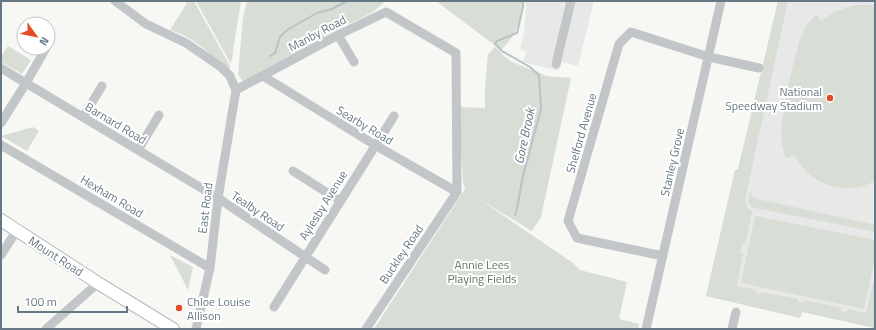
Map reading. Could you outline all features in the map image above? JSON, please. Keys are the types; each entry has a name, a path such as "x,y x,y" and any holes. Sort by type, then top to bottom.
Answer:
{"main road":[{"name":"Mount Road","path":"1,220 98,283 173,329"}],"street":[{"path":"115,1 146,24 186,43 221,67 230,76 236,90"},
{"path":"556,64 571,1"},
{"name":"Stanley Grove","path":"646,329 722,1"},
{"name":"Manby Road","path":"236,90 338,35 386,12 456,53 457,192"},
{"name":"Shelford Avenue","path":"662,256 577,238 568,221 619,44 630,32 709,57"},
{"path":"338,35 354,62"},
{"path":"1,124 41,56"},
{"path":"709,57 759,68"},
{"name":"Barnard Road","path":"1,68 218,198"},
{"name":"Searby Road","path":"263,76 375,145 457,192"},
{"path":"83,117 102,86"},
{"name":"East Road","path":"196,329 210,268 218,198 236,90"},
{"path":"138,150 159,116"},
{"name":"Aylesby Avenue","path":"274,307 394,116"},
{"name":"Hexham Road","path":"1,145 210,268"},
{"path":"293,171 340,201"},
{"name":"Buckley Road","path":"366,329 457,192"},
{"name":"Tealby Road","path":"218,198 325,270"},
{"path":"1,255 17,230"},
{"path":"53,327 98,283"},
{"path":"732,329 736,312"}],"shaded area":[{"path":"525,1 594,1 578,66 562,62 559,71 523,62 527,51 520,49 524,32 526,9"},
{"path":"778,1 875,1 875,328 802,312 800,318 706,296 735,170 738,169"}],"green space":[{"path":"188,1 194,1 230,66 228,72 198,44 179,33 170,30"},
{"path":"196,1 241,1 231,64"},
{"path":"247,1 385,1 370,14 340,28 243,82 238,74 243,18"},
{"path":"436,1 522,1 516,29 512,37 501,50"},
{"path":"778,1 788,1 746,195 746,204 752,211 746,243 743,243 740,253 743,254 737,286 756,290 756,293 762,294 762,292 798,299 798,302 804,303 805,300 842,308 841,311 847,312 848,309 866,313 873,282 875,282 875,328 802,312 800,318 706,296 735,170 738,169"},
{"name":"National Speedway Stadium","path":"854,5 875,6 875,181 857,187 840,188 822,183 814,178 805,170 794,155 786,158 782,145 781,129 788,86 800,39 806,26 816,14 821,21 836,11"},
{"path":"8,46 16,51 16,56 24,56 31,60 22,74 1,62 1,57"},
{"name":"Annie Lees Playing Fields","path":"495,47 512,62 547,76 571,78 541,217 532,231 479,199 573,263 580,270 627,282 619,319 639,324 638,329 374,329 465,189 463,182 458,107 485,108 488,54"},
{"path":"33,127 39,131 27,151 1,136"},
{"path":"750,192 753,197 757,199 875,225 875,232 754,208 749,203"},
{"path":"755,216 875,240 875,257 864,309 741,283"},
{"path":"170,255 193,267 188,290"}],"waterway":[{"path":"270,56 275,53 280,37 287,30 317,13 332,9 347,1"},
{"name":"Gore Brook","path":"515,215 523,176 541,109 539,75 530,67 502,51 495,44 497,41 517,33 523,1"}],"place":[{"name":"National Speedway Stadium","path":"830,98"},
{"name":"Chloe Louise Allison","path":"179,308"}]}
